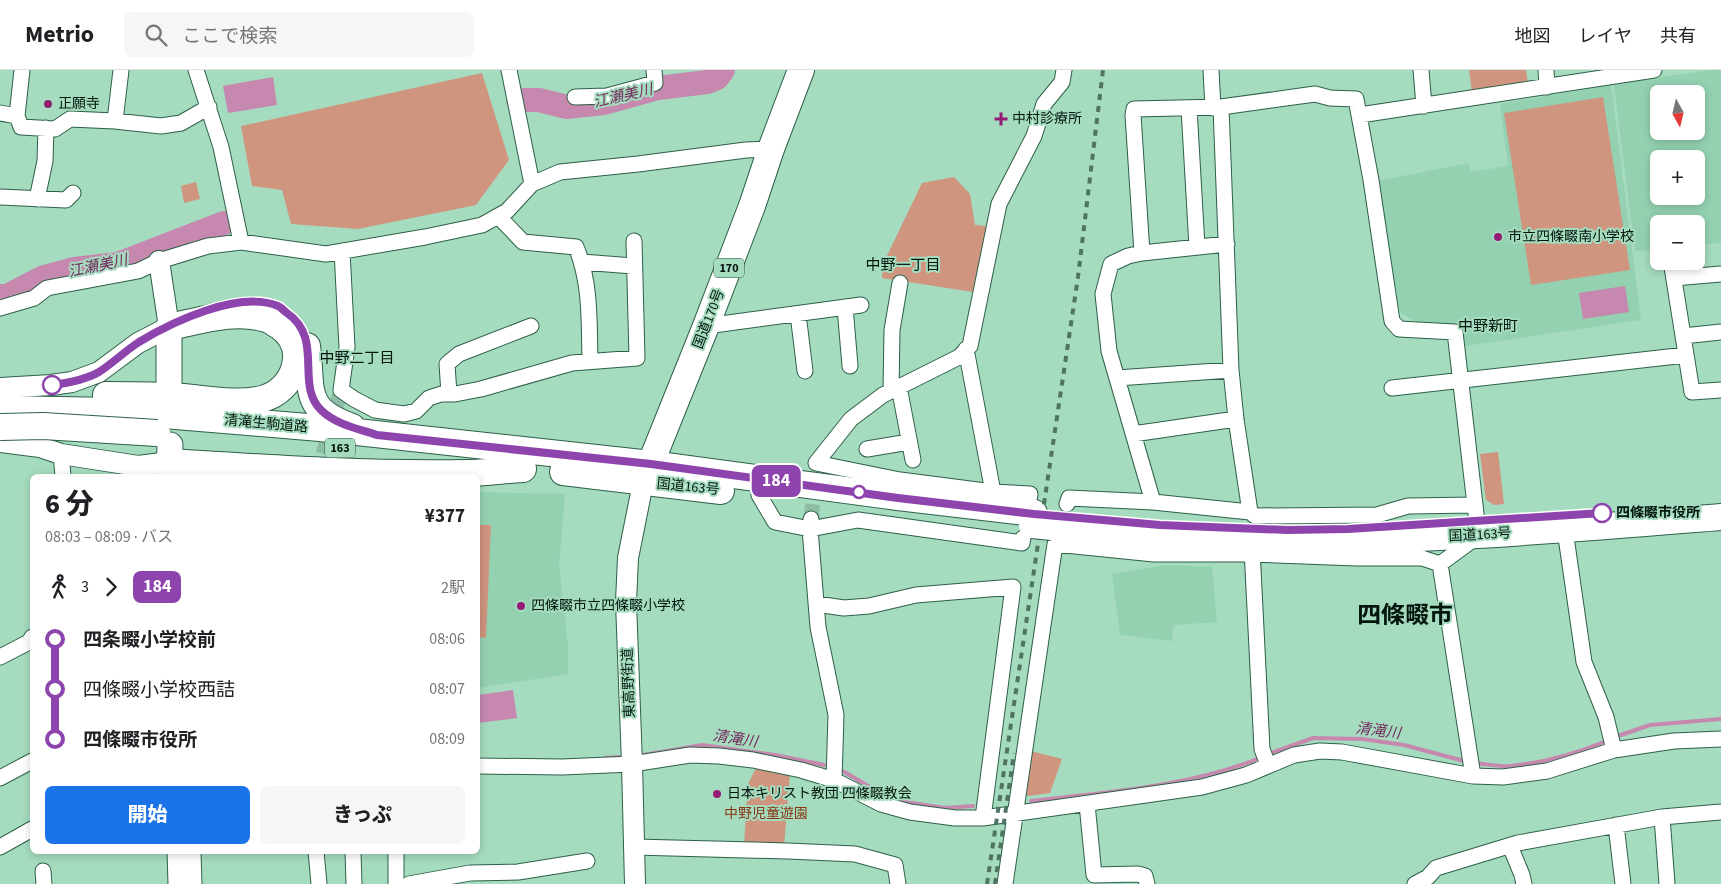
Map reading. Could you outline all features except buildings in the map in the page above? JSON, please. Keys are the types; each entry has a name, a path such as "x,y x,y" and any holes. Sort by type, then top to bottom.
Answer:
{"highway":[{"name":"国道170号","path":"647,473 706,326 802,70"},
{"path":"168,327 207,309 237,303 259,302 278,306 292,316 301,326 306,340 311,396 321,410 334,421 377,435"},
{"name":"163","path":"0,402 56,396 164,431 244,402 264,399 277,393 287,384 295,369 297,354 292,339 284,329 268,319 242,314 168,327"},
{"name":"清滝生駒道路","path":"0,409 116,412 164,431 320,428 647,473"},
{"name":"清滝生駒道路","path":"2,439 43,426 164,431 312,445 523,469"},
{"path":"164,431 294,470 395,474"},
{"path":"444,474 523,469"},
{"name":"国道163号","path":"523,469 647,473 899,489 1045,523"},
{"name":"国道163号","path":"647,473 759,495 1045,523 1287,530 1348,529 1721,505"},
{"name":"国道163号","path":"1477,521 1565,530 1721,518"}],"main road":[{"path":"164,431 168,327"},
{"path":"180,854 181,884"}],"street":[{"path":"22,70 17,116 21,127 55,129 70,119 161,126 182,123 209,107"},
{"path":"115,121 121,70"},
{"path":"196,70 222,147 241,242"},
{"path":"509,70 532,184"},
{"path":"575,97 607,96 655,83 654,70"},
{"path":"1005,884 1015,814 1045,523 1030,494 899,489 816,468 851,419 895,389 958,357 970,346 999,204 1034,136 1044,104 1062,82 1064,70"},
{"path":"1211,70 1217,107 1227,244 1231,370 1236,419 1253,516"},
{"path":"1420,70 1424,106"},
{"path":"1546,70 1547,87"},
{"path":"1360,115 1547,87 1587,75 1649,70"},
{"path":"1142,253 1134,109 1217,107 1315,94 1330,98 1356,99 1392,321 1399,329 1455,332 1477,521 1440,564 1472,768"},
{"path":"1189,108 1197,247"},
{"path":"0,113 17,116"},
{"path":"37,199 45,161 46,128"},
{"path":"0,308 34,298 46,288 138,271 159,261 208,246 241,242 326,254 482,225 507,211 532,184 560,172 746,150 771,149"},
{"path":"0,197 66,200 73,193"},
{"path":"498,216 523,242 576,247 582,262 589,297 590,361"},
{"path":"342,251 347,348 341,390 375,410 404,414 416,411 429,398 441,394 481,389 572,362 637,358 633,266 634,241"},
{"path":"1153,502 1110,351 1103,294 1111,264 1128,256 1142,253 1227,244"},
{"path":"0,388 72,382 99,372 138,342 168,327 159,261"},
{"path":"582,262 633,266"},
{"path":"1673,270 1692,392 1721,390"},
{"path":"1674,278 1721,274"},
{"path":"900,283 892,330 895,389 912,460"},
{"path":"706,326 861,305"},
{"path":"845,307 850,366"},
{"path":"798,314 805,370"},
{"path":"449,394 447,364 460,354 531,326"},
{"path":"1683,336 1721,332"},
{"path":"966,349 993,492"},
{"path":"1392,388 1686,355"},
{"path":"1117,378 1231,370"},
{"path":"1133,434 1236,419"},
{"path":"0,422 2,439 40,447 61,454 138,466 164,431"},
{"path":"867,450 909,442"},
{"path":"61,454 63,474"},
{"name":"東高野街道","path":"635,884 626,602 628,558 647,473"},
{"path":"759,495 775,522 811,524 858,520 1022,544 1069,498 1153,502 1253,516 1378,515 1408,506 1477,521"},
{"path":"1045,523 1154,554 1252,552 1358,558 1422,558 1440,564"},
{"path":"811,524 818,627 836,715 834,780"},
{"path":"1565,530 1584,662 1606,717 1612,744"},
{"path":"1252,552 1266,758"},
{"path":"816,604 844,608 869,606 916,595 1014,587 983,818"},
{"path":"0,657 30,640"},
{"path":"480,766 562,767 632,764 690,755 719,756 753,760 834,780 881,804 910,812 955,818 983,818 1202,787 1246,775 1266,758 1320,751 1472,768 1504,777 1547,771 1612,744 1721,739"},
{"path":"0,778 30,762"},
{"path":"1088,804 1094,879 1138,874 1145,876 1147,884"},
{"path":"1415,884 1428,877 1436,868 1510,846 1662,817 1721,812"},
{"path":"1662,817 1667,884"},
{"path":"1616,825 1623,884"},
{"path":"0,847 30,830"},
{"path":"1510,846 1524,884"},
{"path":"634,847 856,854 895,866 898,884"},
{"path":"170,854 172,884"},
{"path":"193,854 194,884"},
{"path":"316,854 319,884"},
{"path":"353,854 354,884"},
{"path":"396,854 396,884"},
{"path":"408,884 429,882 470,873 518,872 587,861"}],"shaded area":[{"path":"1721,70 1721,243 1705,244 1705,215 1650,215 1650,250 1635,251 1614,84"},
{"path":"273,77 277,105 228,113 223,86"},
{"path":"1611,85 1641,320 1465,346 1462,330 1415,321 1400,312 1377,181 1469,163 1470,172 1508,166 1500,104"},
{"path":"1625,286 1629,312 1583,319 1579,293"},
{"name":"四條畷市立四條畷小学校","path":"480,492 565,494 559,566 568,646 568,674 480,688"},
{"path":"1167,565 1212,567 1217,622 1173,625 1172,641 1120,635 1112,574"},
{"path":"513,690 517,718 480,723 480,695"}],"green space":[{"path":"1469,70 1526,70 1528,84 1472,93"},
{"path":"482,73 509,160 476,205 358,229 291,224 282,190 252,186 241,126"},
{"path":"1603,97 1630,270 1531,285 1504,113"},
{"path":"954,177 970,194 975,225 987,226 973,292 882,278 883,264 922,183"},
{"path":"196,182 200,199 184,203 181,186"},
{"path":"1498,452 1504,504 1494,505 1486,500 1480,454"},
{"path":"480,525 491,525 486,638 480,637"},
{"path":"1031,751 1062,759 1050,793 1029,796 1024,794"},
{"name":"中野児童遊園","path":"756,768 790,772 784,847 744,845 748,784"}],"waterway":[{"name":"江瀬美川","path":"518,100 539,100 567,107 604,103 658,88 707,82 717,78 723,70"},
{"name":"江瀬美川","path":"0,296 7,296 44,277 74,269 118,264 224,223"},
{"name":"清滝川","path":"1615,737 1650,725 1721,719"},
{"name":"清滝川","path":"1268,754 1313,738 1363,739 1404,745 1468,762"},
{"name":"清滝川","path":"1475,763 1497,766 1522,765 1573,753 1609,740"},
{"name":"清滝川","path":"643,755 702,745 775,755 824,765"},
{"name":"清滝川","path":"605,758 620,757"},
{"name":"清滝川","path":"1031,801 1178,782 1236,767 1262,757"},
{"name":"清滝川","path":"841,770 892,800 945,808 973,806"}],"tunnel":[{"path":"318,474 341,390"},
{"path":"811,519 816,478"}],"railway":[{"path":"987,884 1078,277 1103,70"},
{"path":"995,884 1014,753"}],"bus line":[{"name":"184","path":"52,385 72,382 99,372 138,342 207,309 237,303 259,302 278,306 292,316 301,326 306,340 311,396 321,410 334,421 377,435 651,464 898,498 1034,514 1160,525 1229,529 1348,529 1602,513"}],"place":[{"name":"正願寺","path":"48,104"},
{"name":"中村診療所","path":"1001,119"},
{"name":"市立四條畷南小学校","path":"1498,237"},
{"name":"四條畷市役所","path":"1602,513"},
{"name":"四條畷市立四條畷小学校","path":"521,606"},
{"name":"日本キリスト教団 四條畷教会","path":"717,794"}],"district":[{"name":"中野一丁目","path":"903,265"},
{"name":"中野新町","path":"1488,326"},
{"name":"中野二丁目","path":"357,358"},
{"name":"四條畷市","path":"1405,615"}]}
